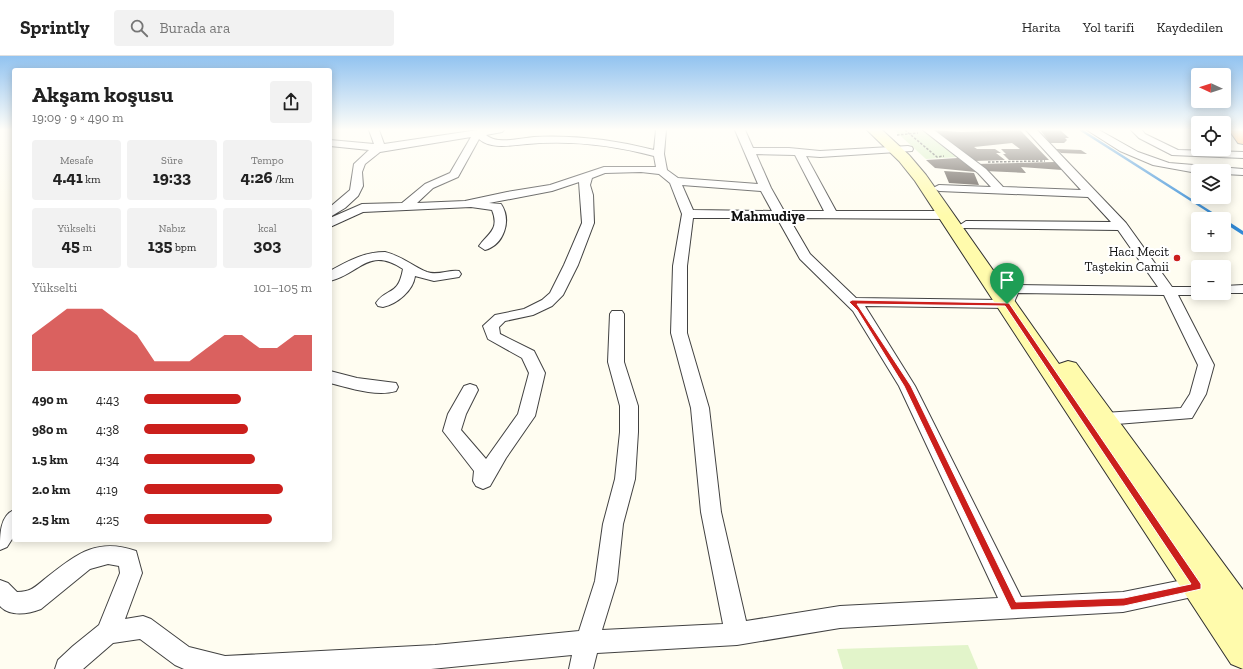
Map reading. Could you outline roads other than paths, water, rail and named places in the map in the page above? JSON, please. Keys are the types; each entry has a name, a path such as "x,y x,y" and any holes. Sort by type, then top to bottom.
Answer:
{"main road":[{"path":"909,159 921,178 957,220"},
{"path":"914,159 939,188 957,220 1009,296 1198,587 1243,653"},
{"path":"1009,296 1104,419 1243,615"}],"street":[{"path":"332,211 356,191 358,183 357,170 361,162 366,159"},
{"path":"405,207 430,186 454,175 463,159"},
{"path":"660,159 662,170"},
{"path":"752,159 780,214 805,256 859,309 907,386 1014,607"},
{"path":"803,159 832,214"},
{"path":"966,159 982,172 999,190"},
{"path":"1057,159 1093,194 1122,226 1169,292 1206,365 1198,394 1186,414 1104,419"},
{"path":"1147,159 1167,166 1243,172"},
{"path":"469,204 507,194 552,188 604,170 662,170 675,181 688,214 680,266 679,333 700,408 711,512 737,634"},
{"path":"470,390 457,414 452,431 484,469 484,481 499,453 526,416 537,373 528,355 493,336 491,326 500,318 528,312 547,303 556,295 574,259 588,222 587,195 584,185 587,177"},
{"path":"675,181 766,188"},
{"path":"939,188 1093,194"},
{"path":"332,222 362,208 469,204 497,207 499,211 500,224 499,234 493,241 485,246"},
{"path":"688,214 832,214 1122,226"},
{"path":"332,276 364,259 379,255 398,259 424,276 441,277 454,274"},
{"path":"383,303 396,295 407,284 410,267"},
{"path":"1231,290 1243,289"},
{"path":"852,302 1191,291"},
{"path":"581,669 587,642 606,581 613,524 625,479 629,432 629,406 616,362 617,314"},
{"path":"332,378 357,384 390,387"},
{"path":"0,541 12,521"},
{"path":"0,590 12,603 33,602 84,561 108,555 128,558 131,573 108,632 67,669"},
{"path":"108,632 143,627 183,657 225,668 435,657 587,642 737,634 840,617 1124,602 1198,587"}],"waterway":[{"path":"1126,159 1210,212"},
{"path":"1231,225 1243,233"}],"place":[{"name":"Hacı Mecit Taştekin Camii","path":"1177,258"}],"district":[{"name":"Mahmudiye","path":"768,216"}]}
